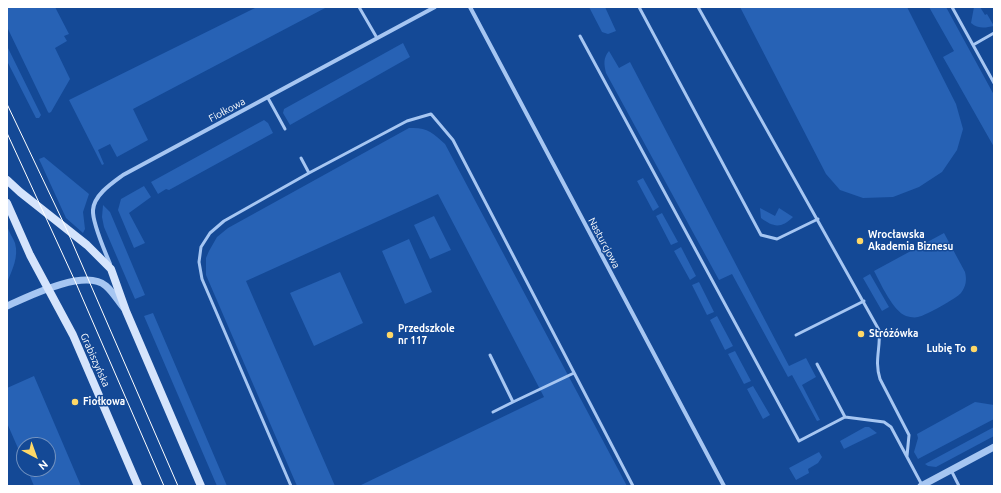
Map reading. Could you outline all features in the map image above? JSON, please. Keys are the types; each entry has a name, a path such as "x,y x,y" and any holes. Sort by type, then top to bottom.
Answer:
{"main road":[{"path":"7,180 87,245 111,269 126,311 201,486"},
{"name":"Grabiszyńska","path":"7,203 30,256 73,336 138,486"}],"street":[{"name":"Fiołkowa","path":"111,269 96,229 93,210 95,202 110,184 123,175 435,7"},
{"name":"Nasturcjowa","path":"470,7 724,486"},
{"path":"7,306 48,289 75,281 91,280 106,286 126,311"},
{"path":"922,486 994,447"}],"lane":[{"path":"359,7 377,38"},
{"path":"639,7 761,235 777,239 818,219"},
{"path":"698,7 879,330 880,340 876,365 877,371 909,435 907,456"},
{"path":"952,7 994,83"},
{"path":"973,45 994,33"},
{"path":"580,36 798,441 845,417 877,420 888,424 907,456 922,486"},
{"path":"268,98 285,129"},
{"path":"292,486 202,279 199,262 201,247 210,233 224,221 309,173 407,121 431,114 453,140 633,486"},
{"path":"301,158 309,173"},
{"path":"796,335 864,301"},
{"path":"490,355 513,402"},
{"path":"817,364 845,417"},
{"path":"493,412 574,373"},
{"path":"951,470 959,486"}],"shaded area":[{"path":"7,7 55,7 69,34 64,36 67,41 55,48 70,79 49,113 7,27"},
{"path":"257,7 327,7 133,109 148,140 117,157 110,144 98,150 104,164 102,165 69,100"},
{"path":"589,7 605,7 616,31 608,34 602,32"},
{"path":"740,7 907,7 956,104 963,129 957,150 942,172 919,187 893,197 863,198 840,190 826,174"},
{"path":"929,7 946,7 994,95 994,147 943,57 954,51"},
{"path":"974,7 980,7 985,15 987,14 994,26 982,28 971,23"},
{"path":"403,43 410,57 290,125 283,113 284,109"},
{"path":"7,46 41,115 39,118 36,118 7,61"},
{"path":"609,51 619,68 630,62 789,366 806,358 816,377 802,385 820,420 817,421 792,375 788,377 732,274 719,280 606,73 604,61"},
{"path":"264,120 268,123 273,133 169,190 166,189 158,194 151,182"},
{"path":"409,128 425,129 445,144 627,486 359,486 544,397 438,194 246,281 335,486 297,486 206,275 206,258 217,237 228,228"},
{"path":"44,157 89,194 83,212 85,229 83,233 66,218 39,159"},
{"path":"643,178 659,207 653,211 637,181"},
{"path":"144,186 151,197 129,213 145,243 134,248 118,210 121,199"},
{"path":"103,205 110,212 145,295 135,299 104,227 102,217"},
{"path":"760,208 775,216 779,208 793,217 781,225 773,225 761,218"},
{"path":"662,213 678,242 671,245 656,216"},
{"path":"434,216 451,250 430,259 414,225"},
{"path":"7,226 15,243 16,253 7,283"},
{"path":"944,233 965,272 966,280 964,288 954,299 927,314 916,317 906,316 896,309 874,271"},
{"path":"409,239 432,292 405,304 382,251"},
{"path":"681,247 696,276 690,280 674,251"},
{"path":"340,272 363,323 314,346 290,293"},
{"path":"870,274 889,307 882,311 863,278"},
{"path":"699,282 714,312 707,315 692,285"},
{"path":"153,313 227,486 217,486 144,316"},
{"path":"717,316 733,346 725,350 710,320"},
{"path":"735,351 751,381 744,384 728,354"},
{"path":"34,376 81,486 34,486 30,477 56,477 56,437 16,437 16,444 7,423 7,388"},
{"path":"753,386 770,415 763,419 747,389"},
{"path":"975,402 994,405 994,419 918,459 914,452 918,438 917,434"},
{"path":"865,427 869,427 877,433 844,449 840,441"},
{"path":"994,427 994,436 936,467 925,464"},
{"path":"819,452 822,457 818,463 808,469 809,473 796,480 789,468"}],"tram line":[{"path":"7,104 66,228 178,486"},
{"path":"7,133 75,281 164,486"}],"place":[{"name":"Wrocławska Akademia Biznesu","path":"860,241"},
{"name":"Stróżówka","path":"861,334"},
{"name":"Przedszkole nr 117","path":"390,335"},
{"name":"Lubię To","path":"974,349"},
{"name":"Fiołkowa","path":"75,402"}]}
